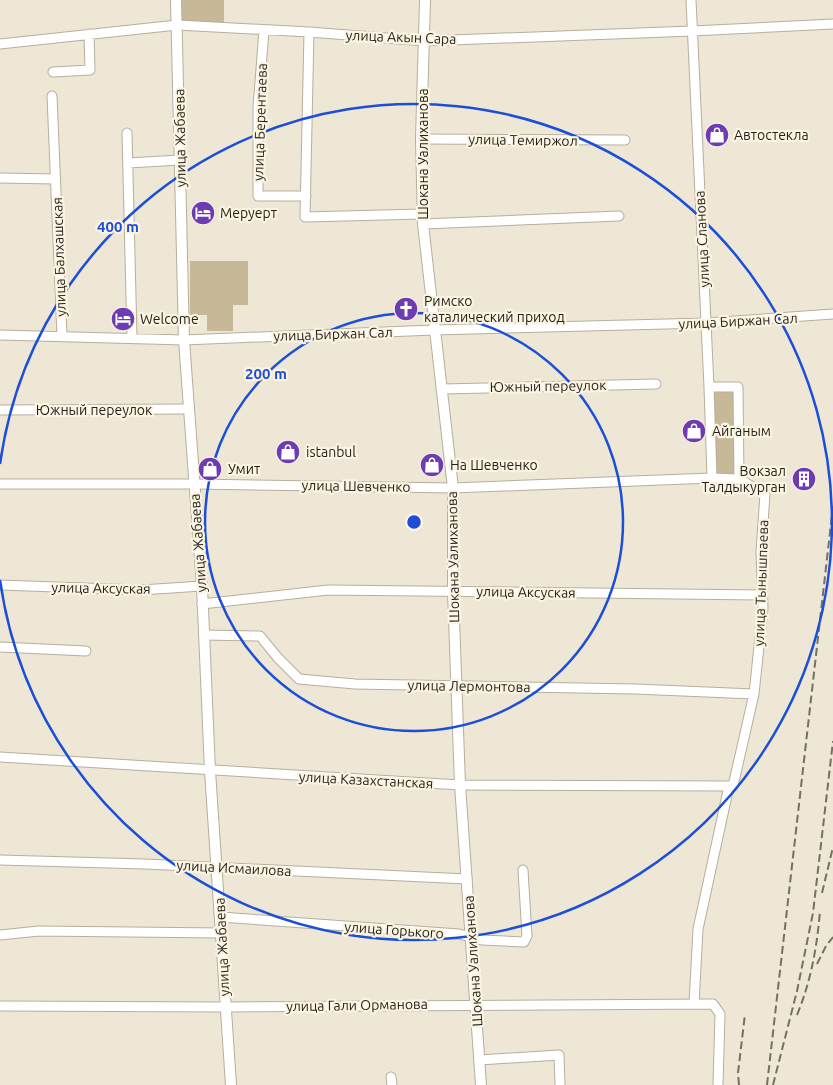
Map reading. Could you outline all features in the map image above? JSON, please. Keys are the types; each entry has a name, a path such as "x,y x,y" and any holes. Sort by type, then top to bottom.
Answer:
{"street":[{"name":"улица Жабаева","path":"176,0 184,340 202,586 210,771 231,1085"},
{"name":"Шокана Уалиханова","path":"425,0 421,139 422,219 452,488 453,590 460,785 481,1085"},
{"name":"улица Сланова","path":"691,0 712,478"},
{"name":"улица Акын Сара","path":"0,44 177,25 309,32 424,41 692,32 833,24"},
{"name":"улица Берентаева","path":"264,30 258,108 258,196 306,196"},
{"path":"309,32 305,216 422,219 619,216"},
{"path":"53,72 90,70 89,34"},
{"name":"улица Балхашская","path":"52,96 62,336"},
{"path":"127,133 132,338"},
{"name":"улица Темиржол","path":"421,139 625,140"},
{"path":"128,163 180,160"},
{"name":"улица Балхашская","path":"0,178 55,178"},
{"name":"улица Биржан Сал","path":"0,335 184,340 434,330 706,323 833,314"},
{"name":"Южный переулок","path":"440,389 656,384"},
{"path":"709,387 738,387 739,480"},
{"name":"Южный переулок","path":"0,410 188,409"},
{"name":"улица Тынышпаева","path":"694,1004 698,929 754,694 762,608 761,552 765,494 739,480 712,478"},
{"name":"улица Шевченко","path":"0,484 194,484 452,488 712,478"},
{"name":"улица Аксуская","path":"0,585 141,590 202,586"},
{"name":"улица Аксуская","path":"202,604 328,590 761,595"},
{"name":"улица Лермонтова","path":"204,635 260,636 299,679 355,684 635,689 754,694"},
{"path":"0,647 86,651"},
{"name":"улица Казахстанская","path":"0,758 460,785 731,786"},
{"name":"улица Исмаилова","path":"0,860 467,879"},
{"name":"улица Горького","path":"220,917 459,934 482,940 524,942 527,936 523,870"},
{"path":"0,935 39,931 221,933"},
{"name":"улица Гали Орманова","path":"0,1006 225,1007 714,1004 720,1014 718,1085"},
{"path":"479,1060 559,1055 560,1085"}],"shaded area":[{"path":"179,0 224,0 224,24 180,22"},
{"path":"190,261 248,261 248,305 233,305 233,331 207,331 207,315 190,315"},
{"path":"734,389 736,477 713,475 712,391"}],"railway":[{"path":"767,1085 833,506"},
{"path":"773,1085 797,991 813,913 833,741"},
{"path":"822,893 833,847"},
{"path":"797,1015 813,964 820,911"},
{"path":"817,964 833,937"},
{"path":"739,1085 738,1073 745,1014"}],"place":[{"name":"Автостекла","path":"717,135"},
{"name":"Меруерт","path":"203,213"},
{"name":"Римско каталический приход","path":"406,309"},
{"name":"Welcome","path":"123,319"},
{"name":"Айганым","path":"694,431"},
{"name":"istanbul","path":"288,452"},
{"name":"На Шевченко","path":"432,465"},
{"name":"Умит","path":"210,469"},
{"name":"Вокзал Талдыкурган","path":"804,479"}]}
